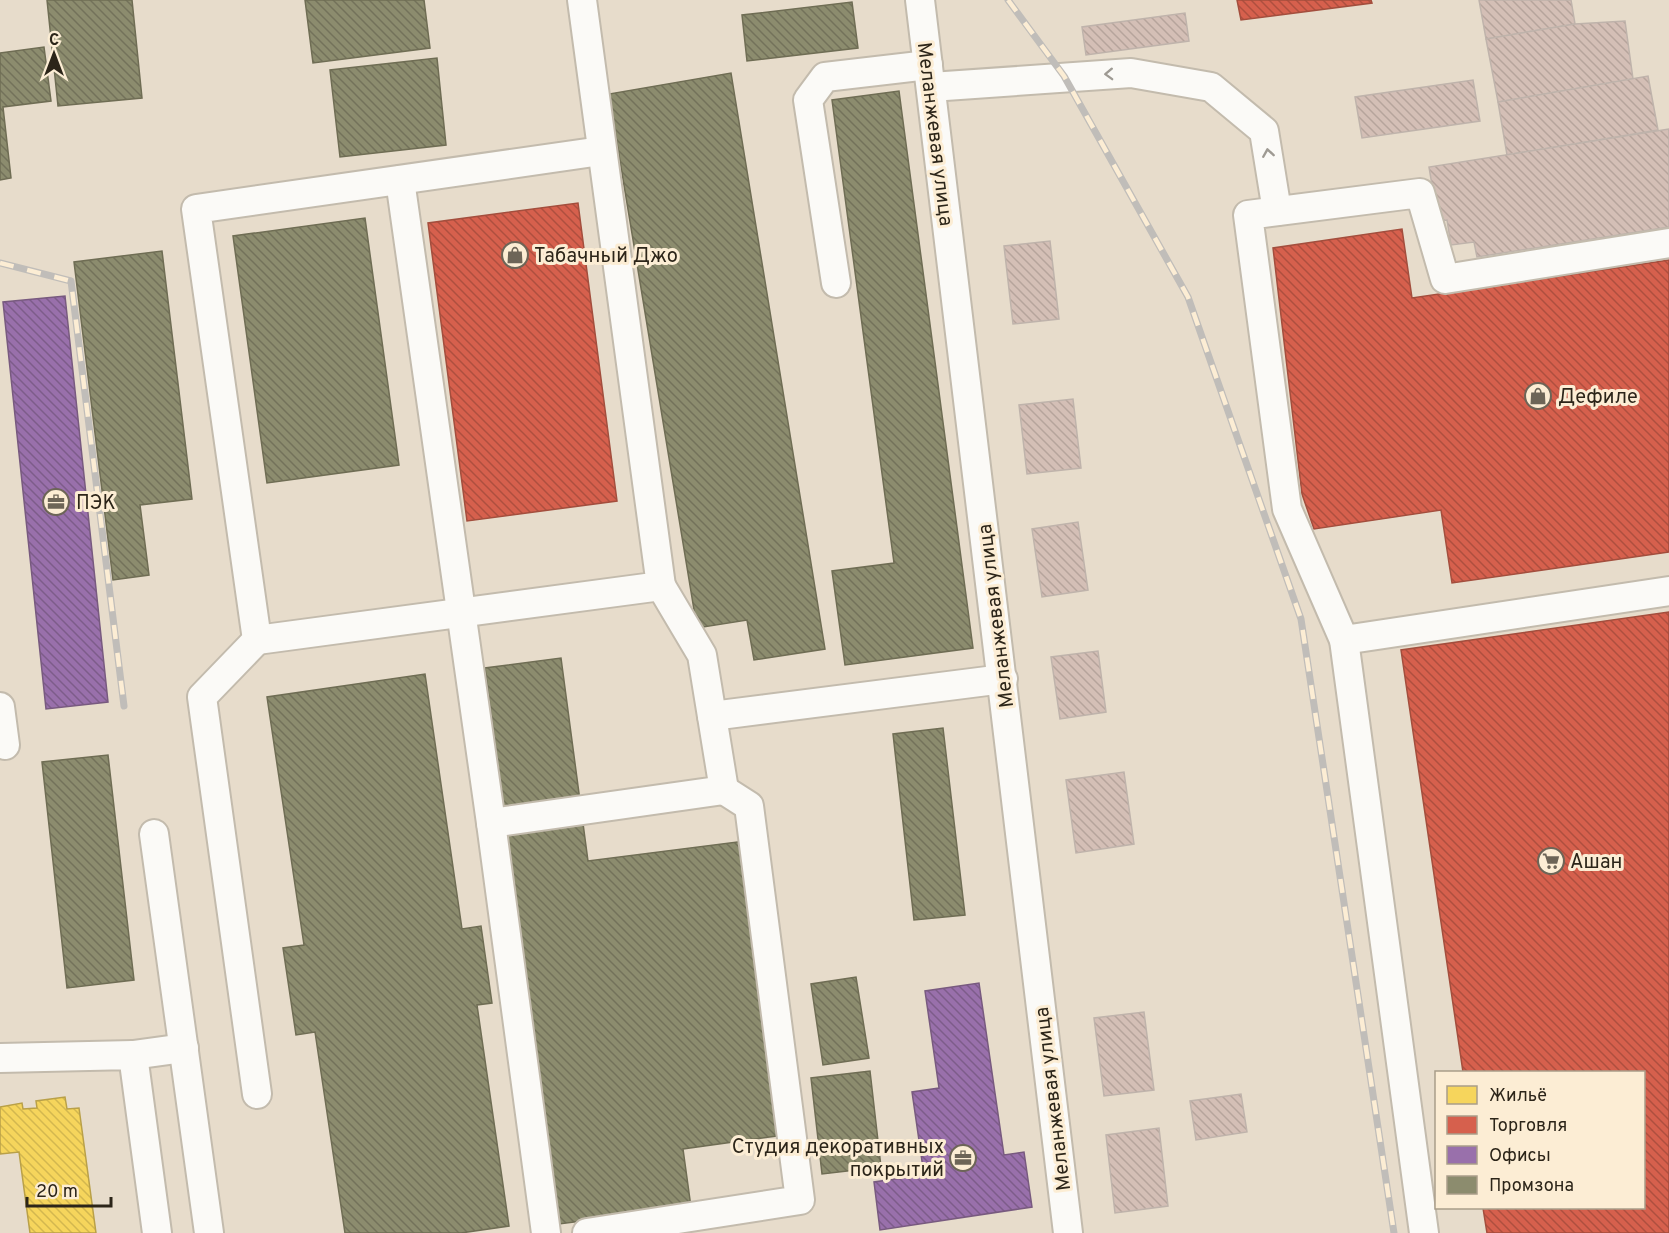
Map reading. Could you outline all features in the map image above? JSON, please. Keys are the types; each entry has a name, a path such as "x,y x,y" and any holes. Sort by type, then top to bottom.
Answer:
{"street":[{"path":"582,0 661,586 702,655 724,790"},
{"name":"Меланжевая улица","path":"920,0 1068,1233"},
{"path":"836,283 808,100 825,77 1131,74 1211,87 1264,131 1277,211"},
{"path":"257,640 196,209 601,151"},
{"path":"400,180 491,823 546,1233"},
{"path":"1424,1233 1344,640 1287,510 1248,215 1420,193 1444,279 1669,243"},
{"path":"257,1094 202,697 257,640 661,586"},
{"path":"1344,640 1669,591"},
{"path":"712,716 1003,679"},
{"path":"0,707 4,745"},
{"path":"491,823 724,790 749,806 800,1200 586,1233"},
{"path":"154,834 209,1233"},
{"path":"0,1058 133,1055 184,1048"},
{"path":"133,1055 157,1233"}],"building: Жильё":[{"path":"65,1097 67,1109 79,1108 96,1233 30,1233 19,1152 0,1154 0,1107 22,1103 23,1109 37,1108 36,1101"}],"building: Торговля":[{"path":"1237,0 1371,0 1372,3 1241,20"},
{"path":"578,203 617,501 467,521 428,223"},
{"path":"1402,229 1412,298 1669,260 1669,552 1452,583 1441,510 1314,529 1302,494 1273,248"},
{"name":"Ашан","path":"1669,612 1669,1233 1487,1233 1483,1209 1645,1209 1645,1071 1463,1071 1401,650"}],"building: Офисы":[{"name":"ПЭК","path":"65,296 108,702 46,709 3,302"},
{"path":"979,983 1004,1155 1024,1152 1032,1207 880,1230 874,1182 924,1175 912,1092 939,1088 925,991"}],"building: Промзона":[{"path":"47,0 132,0 142,98 58,106"},
{"path":"305,0 424,0 430,48 313,63"},
{"path":"852,2 858,48 747,61 742,15"},
{"path":"44,47 51,101 3,107 11,178 0,180 0,53"},
{"path":"437,58 446,145 340,157 330,70"},
{"path":"731,73 825,649 754,660 747,620 697,628 609,94"},
{"path":"899,91 973,648 845,665 832,571 894,563 832,100"},
{"path":"365,218 399,465 267,483 233,236"},
{"path":"162,251 192,499 140,505 149,575 113,580 74,262"},
{"path":"561,658 588,861 745,841 784,1135 683,1149 691,1207 559,1224 485,668"},
{"path":"425,674 462,929 481,926 492,1003 477,1005 509,1226 461,1233 345,1233 315,1032 296,1035 283,948 304,945 267,697"},
{"path":"943,728 965,915 914,920 893,734"},
{"path":"108,755 134,980 67,988 42,762"},
{"path":"856,977 869,1058 823,1065 811,984"},
{"path":"870,1071 881,1167 822,1174 811,1078"}],"building: Прочее":[{"path":"1479,0 1571,0 1575,24 1486,39"},
{"path":"1185,13 1189,41 1086,55 1082,27"},
{"path":"1625,21 1633,79 1498,102 1486,39 1575,24"},
{"path":"1648,76 1658,130 1507,155 1498,102"},
{"path":"1473,80 1480,121 1362,138 1355,97"},
{"path":"1669,129 1669,227 1477,257 1474,242 1451,245 1447,220 1438,221 1429,167"},
{"path":"1050,241 1059,319 1013,324 1004,246"},
{"path":"1073,399 1081,468 1027,474 1019,405"},
{"path":"1078,522 1088,590 1042,597 1032,529"},
{"path":"1098,651 1106,712 1060,719 1051,657"},
{"path":"1124,772 1134,844 1076,853 1066,780"},
{"path":"1144,1012 1154,1090 1104,1096 1094,1018"},
{"path":"1241,1094 1247,1132 1196,1140 1190,1101"},
{"path":"1159,1128 1168,1206 1115,1213 1106,1135"}],"railway":[{"path":"1008,0 1064,76 1188,297 1301,619 1394,1233"},
{"path":"0,263 71,281 124,706"}],"place":[{"name":"Табачный Джо","path":"515,255"},
{"name":"Дефиле","path":"1538,396"},
{"name":"ПЭК","path":"56,502"},
{"name":"Ашан","path":"1551,861"},
{"name":"Студия декоративных покрытий","path":"963,1158"}]}
